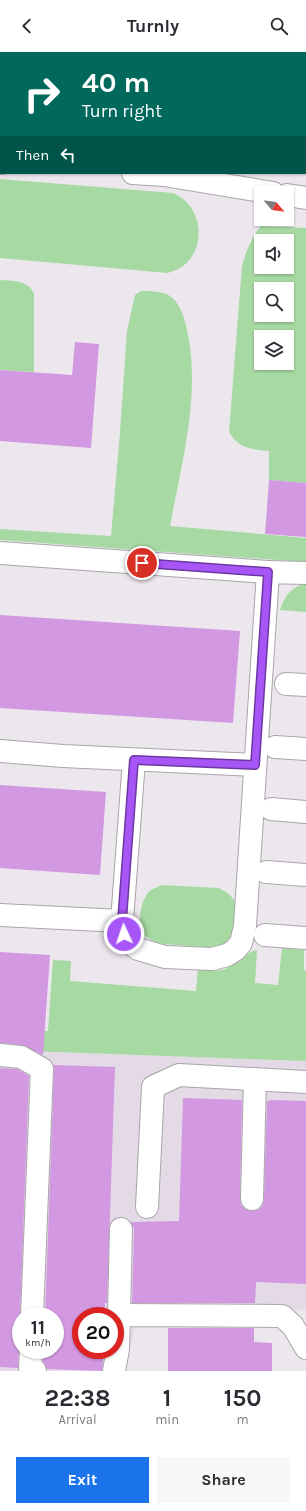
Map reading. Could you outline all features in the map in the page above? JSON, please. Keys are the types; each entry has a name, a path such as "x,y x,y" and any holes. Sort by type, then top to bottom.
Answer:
{"lane":[{"path":"164,174 254,190"},
{"path":"294,196 306,198"},
{"path":"0,553 306,574"},
{"path":"134,760 122,921 124,934 138,949 150,953 165,956 212,959 227,955 236,950 241,943 244,926 268,572"},
{"path":"275,747 306,749"},
{"path":"0,751 134,760 255,765"},
{"path":"271,810 306,812"},
{"path":"266,872 306,875"},
{"path":"0,915 122,921"},
{"path":"265,935 306,938"},
{"path":"0,1055 21,1057 42,1069 32,1307"},
{"path":"147,1208 153,1087 179,1075 306,1082"},
{"path":"252,1199 255,1079"},
{"path":"119,1307 121,1229"},
{"path":"124,1315 306,1317"},
{"path":"282,1316 293,1326 306,1348"},
{"path":"30,1359 30,1368 35,1371"},
{"path":"114,1371 116,1359"}],"shaded area":[{"path":"0,1050 306,1061 306,1310 140,1304 125,1371 0,1371"}],"green space":[{"path":"0,179 173,193 185,200 193,211 197,223 198,236 196,248 190,259 180,268 167,273 0,258"},
{"path":"261,226 306,228 306,483 269,480 269,451 251,449 241,445 229,432 242,266 254,235 254,274 294,274 294,234 255,234"},
{"path":"0,280 24,283 34,293 34,372 0,370"},
{"path":"141,291 163,293 173,298 180,308 184,319 190,347 192,372 189,424 170,526 306,538 306,562 0,540 0,529 111,536 127,331 135,295"},
{"path":"300,585 306,585 306,612 280,610 287,595"},
{"path":"162,885 219,888 229,894 237,907 236,929 230,940 223,946 216,948 164,944 147,937 140,925 143,902 145,897 152,889"},
{"path":"282,948 304,950 304,970 306,971 306,1061 0,1050 0,1028 48,1031 53,960 71,961 70,981 196,991 198,968 218,971 231,966 247,954 257,950 255,983 278,985"}],"building":[{"path":"75,342 99,344 91,448 0,441 0,370 72,375"},
{"path":"269,480 306,483 306,537 265,534"},
{"path":"0,615 240,631 233,723 0,708"},
{"path":"0,785 106,792 100,875 0,868"},
{"path":"0,952 50,955 43,1055 22,1045 0,1043"},
{"path":"53,1065 115,1067 107,1303 105,1303 105,1307 72,1307 72,1359 103,1359 102,1371 47,1369 43,1362 43,1359 64,1359 64,1307 45,1307"},
{"path":"0,1068 17,1069 29,1076 20,1307 12,1307 12,1359 18,1359 18,1368 0,1367"},
{"path":"183,1098 242,1100 240,1199 241,1205 245,1209 251,1211 258,1210 263,1205 264,1199 267,1101 306,1101 306,1284 256,1282 255,1303 132,1303 134,1229 131,1222 179,1221"},
{"path":"168,1328 254,1328 254,1342 272,1343 272,1371 168,1371"}],"route":[{"path":"124,934 122,921 134,760 255,765 268,572 142,563"}]}
